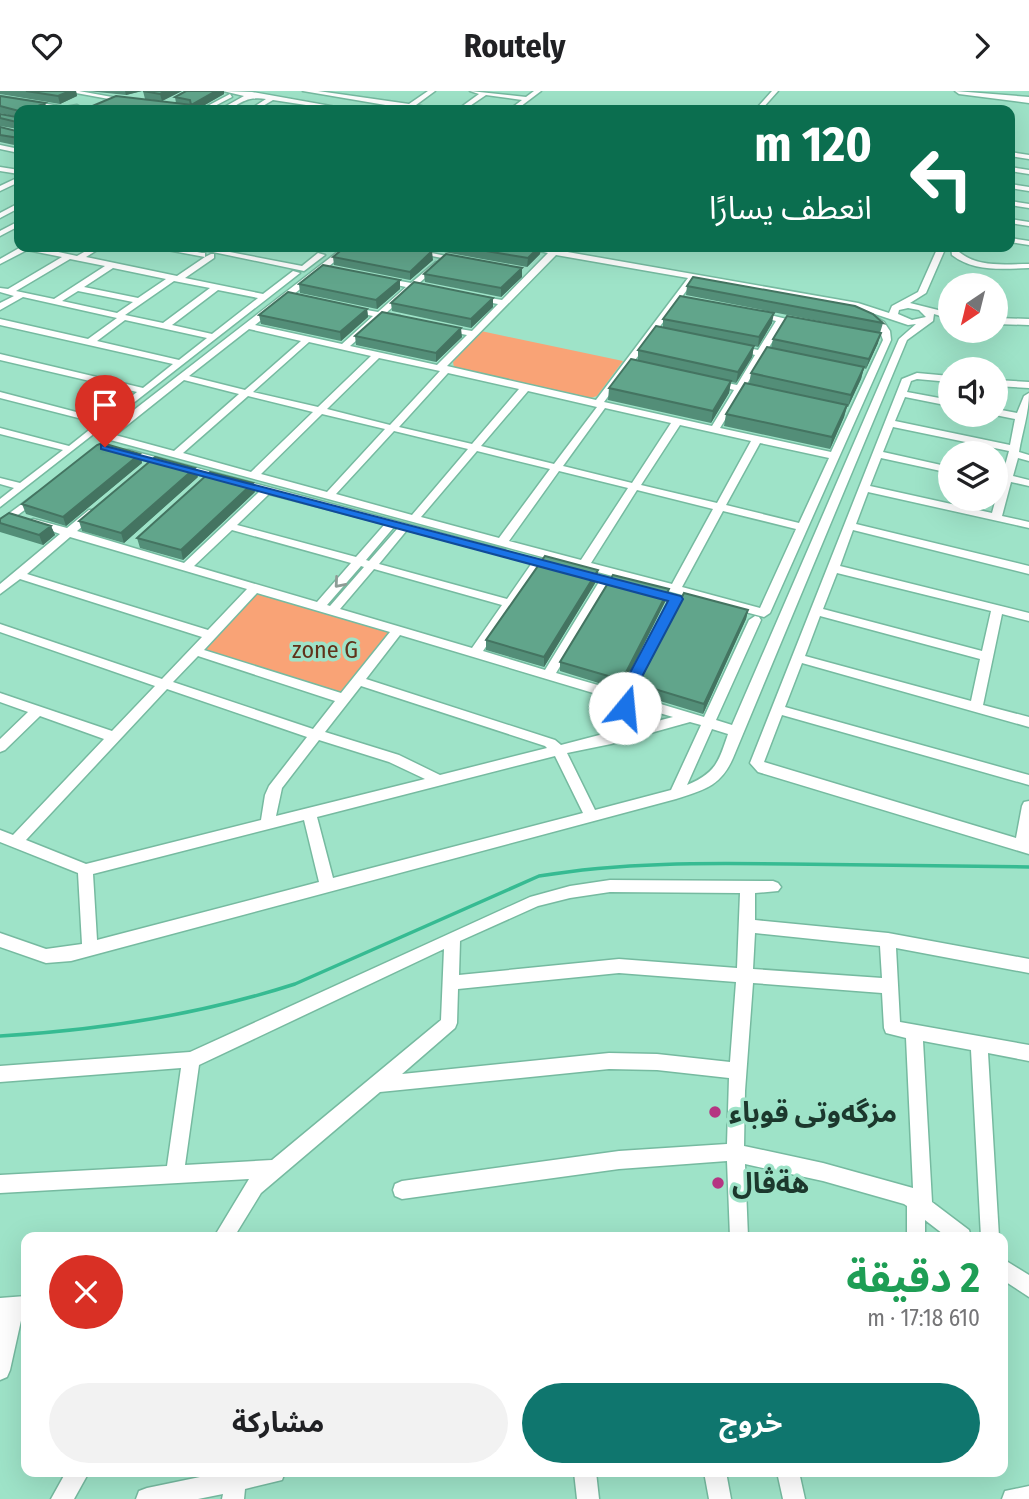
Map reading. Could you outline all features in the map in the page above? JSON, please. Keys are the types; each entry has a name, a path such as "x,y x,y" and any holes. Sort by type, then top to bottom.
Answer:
{"highway":[{"path":"959,91 1029,98"},
{"path":"993,91 1029,98"}],"street":[{"path":"70,91 130,101 140,99"},
{"path":"226,91 315,105"},
{"path":"232,105 266,91"},
{"path":"312,91 398,105"},
{"path":"357,99 370,91"},
{"path":"406,105 424,91"},
{"path":"407,105 432,91"},
{"path":"473,91 528,98"},
{"path":"519,105 538,91"},
{"path":"755,105 767,91"},
{"path":"762,105 775,91"},
{"path":"468,105 487,92"},
{"path":"213,105 236,93"},
{"path":"65,105 86,94"},
{"path":"239,105 255,94"},
{"path":"0,98 37,105"},
{"path":"260,105 272,98"},
{"path":"103,104 115,99"},
{"path":"0,262 17,252"},
{"path":"48,252 264,297"},
{"path":"4,291 87,252"},
{"path":"0,504 296,273 189,252"},
{"path":"218,252 304,269 326,252"},
{"path":"329,496 474,334 554,252 855,311 883,325 887,340 764,613 606,580 538,562 329,496 107,436 342,252"},
{"path":"418,252 469,261"},
{"path":"0,940 29,952 57,957 705,785 721,773 903,339 931,317 926,310 922,293 940,252"},
{"path":"956,252 956,255 972,263 1029,266"},
{"path":"89,343 140,301 211,256"},
{"path":"344,347 444,257"},
{"path":"55,302 112,265"},
{"path":"321,268 334,270"},
{"path":"520,271 532,273"},
{"path":"373,278 438,290"},
{"path":"502,542 691,279"},
{"path":"691,279 858,306 911,323 938,320"},
{"path":"165,326 217,287"},
{"path":"77,288 140,301"},
{"path":"4,291 214,337"},
{"path":"903,339 897,318 892,313 898,306 922,293"},
{"path":"0,307 21,295"},
{"path":"285,295 299,298"},
{"path":"464,295 503,303"},
{"path":"676,299 689,301"},
{"path":"340,306 407,320"},
{"path":"858,306 913,306 938,314"},
{"path":"742,312 808,325"},
{"path":"714,430 782,319"},
{"path":"1008,321 1029,322"},
{"path":"0,322 179,363"},
{"path":"434,325 474,334"},
{"path":"247,326 834,456"},
{"path":"652,331 666,334"},
{"path":"874,337 887,340"},
{"path":"176,454 307,340"},
{"path":"720,345 789,359"},
{"path":"254,475 378,355"},
{"path":"0,357 144,391"},
{"path":"627,365 639,368"},
{"path":"857,372 870,375"},
{"path":"181,377 802,527"},
{"path":"938,378 910,377 901,394 757,763 763,768 1026,847 1029,806"},
{"path":"702,381 765,394"},
{"path":"1008,384 1029,385"},
{"path":"332,611 476,449 526,387"},
{"path":"901,394 938,401"},
{"path":"0,395 105,422"},
{"path":"1008,466 1014,451 1020,417 1029,395"},
{"path":"840,410 852,413"},
{"path":"1008,414 1020,417"},
{"path":"584,565 677,421"},
{"path":"890,423 1014,451 1029,458"},
{"path":"0,431 70,449"},
{"path":"611,739 629,688 719,508 757,439"},
{"path":"102,447 156,460 206,479 267,490 392,523 409,522 502,542 781,627"},
{"path":"878,454 938,467"},
{"path":"146,468 156,460"},
{"path":"0,481 22,487"},
{"path":"1008,481 1029,483"},
{"path":"864,488 1029,525"},
{"path":"187,567 267,490"},
{"path":"0,525 43,491"},
{"path":"0,590 98,508"},
{"path":"996,517 997,511"},
{"path":"12,516 69,532 132,545 187,567 255,588 737,731"},
{"path":"318,607 392,523"},
{"path":"229,526 509,603"},
{"path":"849,526 1029,570"},
{"path":"474,653 538,562"},
{"path":"832,568 1029,617"},
{"path":"19,575 209,635"},
{"path":"548,675 606,580"},
{"path":"15,842 255,588"},
{"path":"976,707 997,610"},
{"path":"817,611 988,657"},
{"path":"676,794 755,620"},
{"path":"0,628 425,772 440,782"},
{"path":"268,824 276,786 398,630"},
{"path":"195,651 344,699"},
{"path":"798,659 1029,722"},
{"path":"358,681 550,743 560,752 591,816"},
{"path":"0,697 113,737"},
{"path":"777,709 1029,780"},
{"path":"0,747 38,710"},
{"path":"0,836 85,870 691,717"},
{"path":"309,814 328,886"},
{"path":"85,870 90,949"},
{"path":"0,1073 191,1060 535,901 570,892 610,886 773,887"},
{"path":"740,1232 735,1153 746,974 747,887"},
{"path":"748,926 888,940 1029,966"},
{"path":"226,1232 254,1187 449,1023 452,938"},
{"path":"888,940 892,1028 1029,1053"},
{"path":"450,983 619,966 889,986"},
{"path":"914,1032 920,1205 917,1232"},
{"path":"979,1044 990,1232"},
{"path":"175,1173 191,1060"},
{"path":"376,1084 608,1061 657,1062 738,1071"},
{"path":"402,1190 620,1160 713,1152 735,1153 823,1171 909,1196 955,1232"},
{"path":"0,1184 275,1169"},
{"path":"1008,1272 1029,1287"},
{"path":"0,1370 13,1307"},
{"path":"62,1499 75,1477"},
{"path":"147,1499 256,1477"},
{"path":"586,1477 588,1499"},
{"path":"716,1477 720,1499"},
{"path":"789,1477 794,1499"},
{"path":"1013,1499 1029,1497"}],"green space":[{"path":"481,331 623,361 597,396 588,399 454,368 453,362"},
{"name":"zone G","path":"256,591 392,632 343,695 201,649"}],"building":[{"path":"26,91 70,91 58,96"},
{"path":"143,91 166,91 160,94"},
{"path":"186,91 216,91 191,105 190,100 175,97"},
{"path":"0,96 45,103 14,105 14,110 0,106"},
{"path":"116,96 193,105 95,105"},
{"path":"0,114 14,117 14,121 0,118"},
{"path":"0,127 14,130 14,137 0,135"},
{"path":"339,252 431,252 410,272 333,257"},
{"path":"492,252 534,252 528,258"},
{"path":"446,254 522,268 501,288 424,274"},
{"path":"323,265 400,280 376,300 299,284"},
{"path":"693,277 855,306 873,314 883,323 687,286"},
{"path":"414,282 493,298 471,319 391,303"},
{"path":"288,292 367,309 340,332 259,315"},
{"path":"680,296 774,313 759,337 663,319"},
{"path":"382,312 461,328 436,353 355,336"},
{"path":"787,316 881,333 869,359 773,339"},
{"path":"656,326 754,346 738,372 638,350"},
{"path":"767,347 864,367 851,395 751,373"},
{"path":"631,359 731,381 713,411 609,388"},
{"path":"745,383 847,405 832,437 726,414"},
{"path":"102,443 140,454 63,517 22,504 97,445"},
{"path":"155,457 195,468 121,533 79,521"},
{"path":"210,472 253,483 181,550 137,538"},
{"path":"9,513 51,526 39,535 0,523 0,519"},
{"path":"545,556 598,570 544,657 486,640"},
{"path":"613,575 669,589 622,680 560,662"},
{"path":"684,593 748,610 704,704 638,684"}],"waterway":[{"path":"0,1036 112,1025 259,995 295,984 539,876 601,868 695,864 1029,867"}],"place":[{"name":"مزگەوتی قوباء","path":"715,1112"},
{"name":"هةڤال","path":"718,1183"}],"route":[{"path":"105,447 676,599 629,688 625,708"}]}
